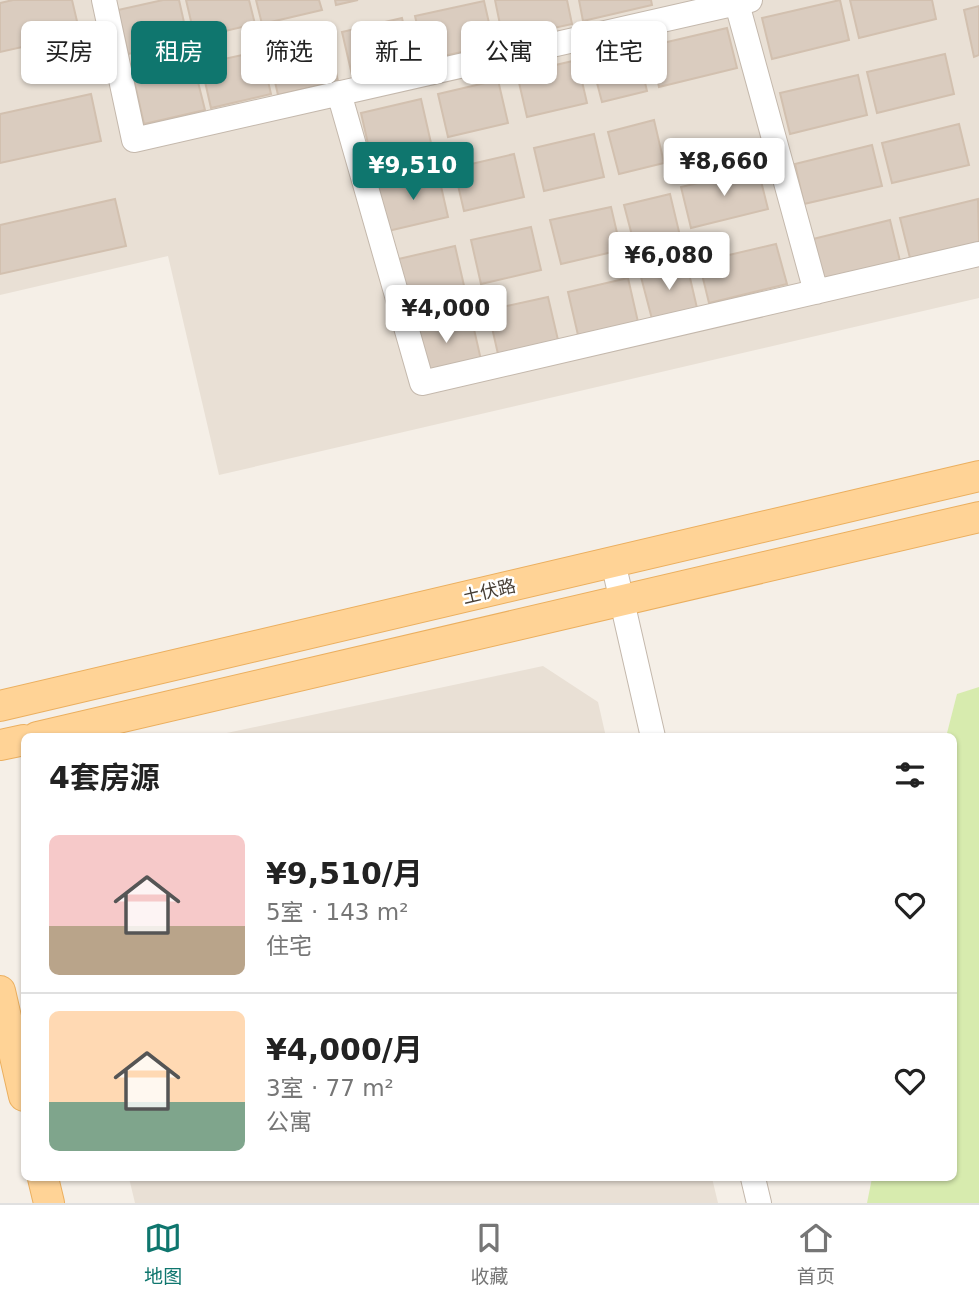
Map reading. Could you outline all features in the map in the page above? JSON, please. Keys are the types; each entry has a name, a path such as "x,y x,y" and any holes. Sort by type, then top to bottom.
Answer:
{"main road":[{"name":"土伏路","path":"0,706 979,476"},
{"path":"54,733 979,517"},
{"path":"0,745 21,741"},
{"path":"0,991 21,1083"},
{"path":"44,1181 49,1203"}],"street":[{"path":"104,0 134,140 741,1 816,292"},
{"path":"339,93 422,383 979,254"},
{"path":"613,562 652,733"},
{"path":"754,1181 759,1203"}],"shaded area":[{"path":"0,0 979,0 979,298 219,475 168,256 0,295"},
{"path":"543,666 598,702 605,733 227,733"},
{"path":"130,1181 713,1181 718,1203 135,1203"}],"green space":[{"path":"979,687 979,1203 867,1203 871,1181 957,1181 957,733 947,733 957,694"}],"building":[{"path":"13,0 72,0 77,21 21,21 21,47 0,52 0,3"},
{"path":"163,0 179,0 184,21 131,21 131,53 128,54 118,10"},
{"path":"186,0 249,0 254,21 241,21 241,27 227,31 227,21 191,21"},
{"path":"256,0 319,0 322,10 275,21 261,21"},
{"path":"335,0 358,0 336,5"},
{"path":"495,0 567,0 571,21 571,24 557,27 557,21 499,21"},
{"path":"579,0 651,0 652,5 583,21"},
{"path":"840,0 849,40 772,59 762,18"},
{"path":"850,0 932,0 936,19 859,38"},
{"path":"484,1 489,21 461,21 461,52 447,55 447,21 416,21 415,16"},
{"path":"979,6 979,55 974,57 964,10"},
{"path":"727,28 737,68 659,87 658,84 667,84 667,42"},
{"path":"351,30 351,71 342,32"},
{"path":"945,54 954,94 877,113 867,72"},
{"path":"241,55 241,84 269,84 271,94 211,108 206,84 227,84 227,58"},
{"path":"571,61 571,84 583,84 587,103 527,117 519,84 557,84 557,65"},
{"path":"858,75 867,115 790,134 780,93"},
{"path":"135,84 198,84 205,110 144,124"},
{"path":"276,84 325,84 278,95"},
{"path":"481,84 499,84 508,123 448,137 438,94"},
{"path":"597,84 645,84 647,91 602,102"},
{"path":"91,94 101,141 0,163 0,114"},
{"path":"421,99 431,143 371,157 361,113"},
{"path":"654,120 664,163 619,174 608,132"},
{"path":"959,124 969,165 892,183 882,143"},
{"path":"594,134 604,177 544,191 534,148"},
{"path":"872,145 882,186 804,204 795,164"},
{"path":"514,154 524,197 464,211 454,168"},
{"path":"758,169 768,209 691,228 681,187"},
{"path":"438,173 448,217 388,231 378,187"},
{"path":"670,194 680,236 635,247 624,205"},
{"path":"115,199 126,246 0,274 0,225"},
{"path":"978,199 979,242 910,258 900,218"},
{"path":"611,207 621,250 561,264 550,220"},
{"path":"890,220 900,261 822,279 813,239"},
{"path":"531,227 541,270 481,284 471,240"},
{"path":"776,244 787,284 709,303 699,262"},
{"path":"455,246 465,290 405,303 394,260"},
{"path":"687,265 697,308 652,319 641,277"},
{"path":"628,278 638,322 578,335 568,292"},
{"path":"548,297 558,340 498,354 488,310"},
{"path":"471,316 481,360 421,374 411,330"}]}
